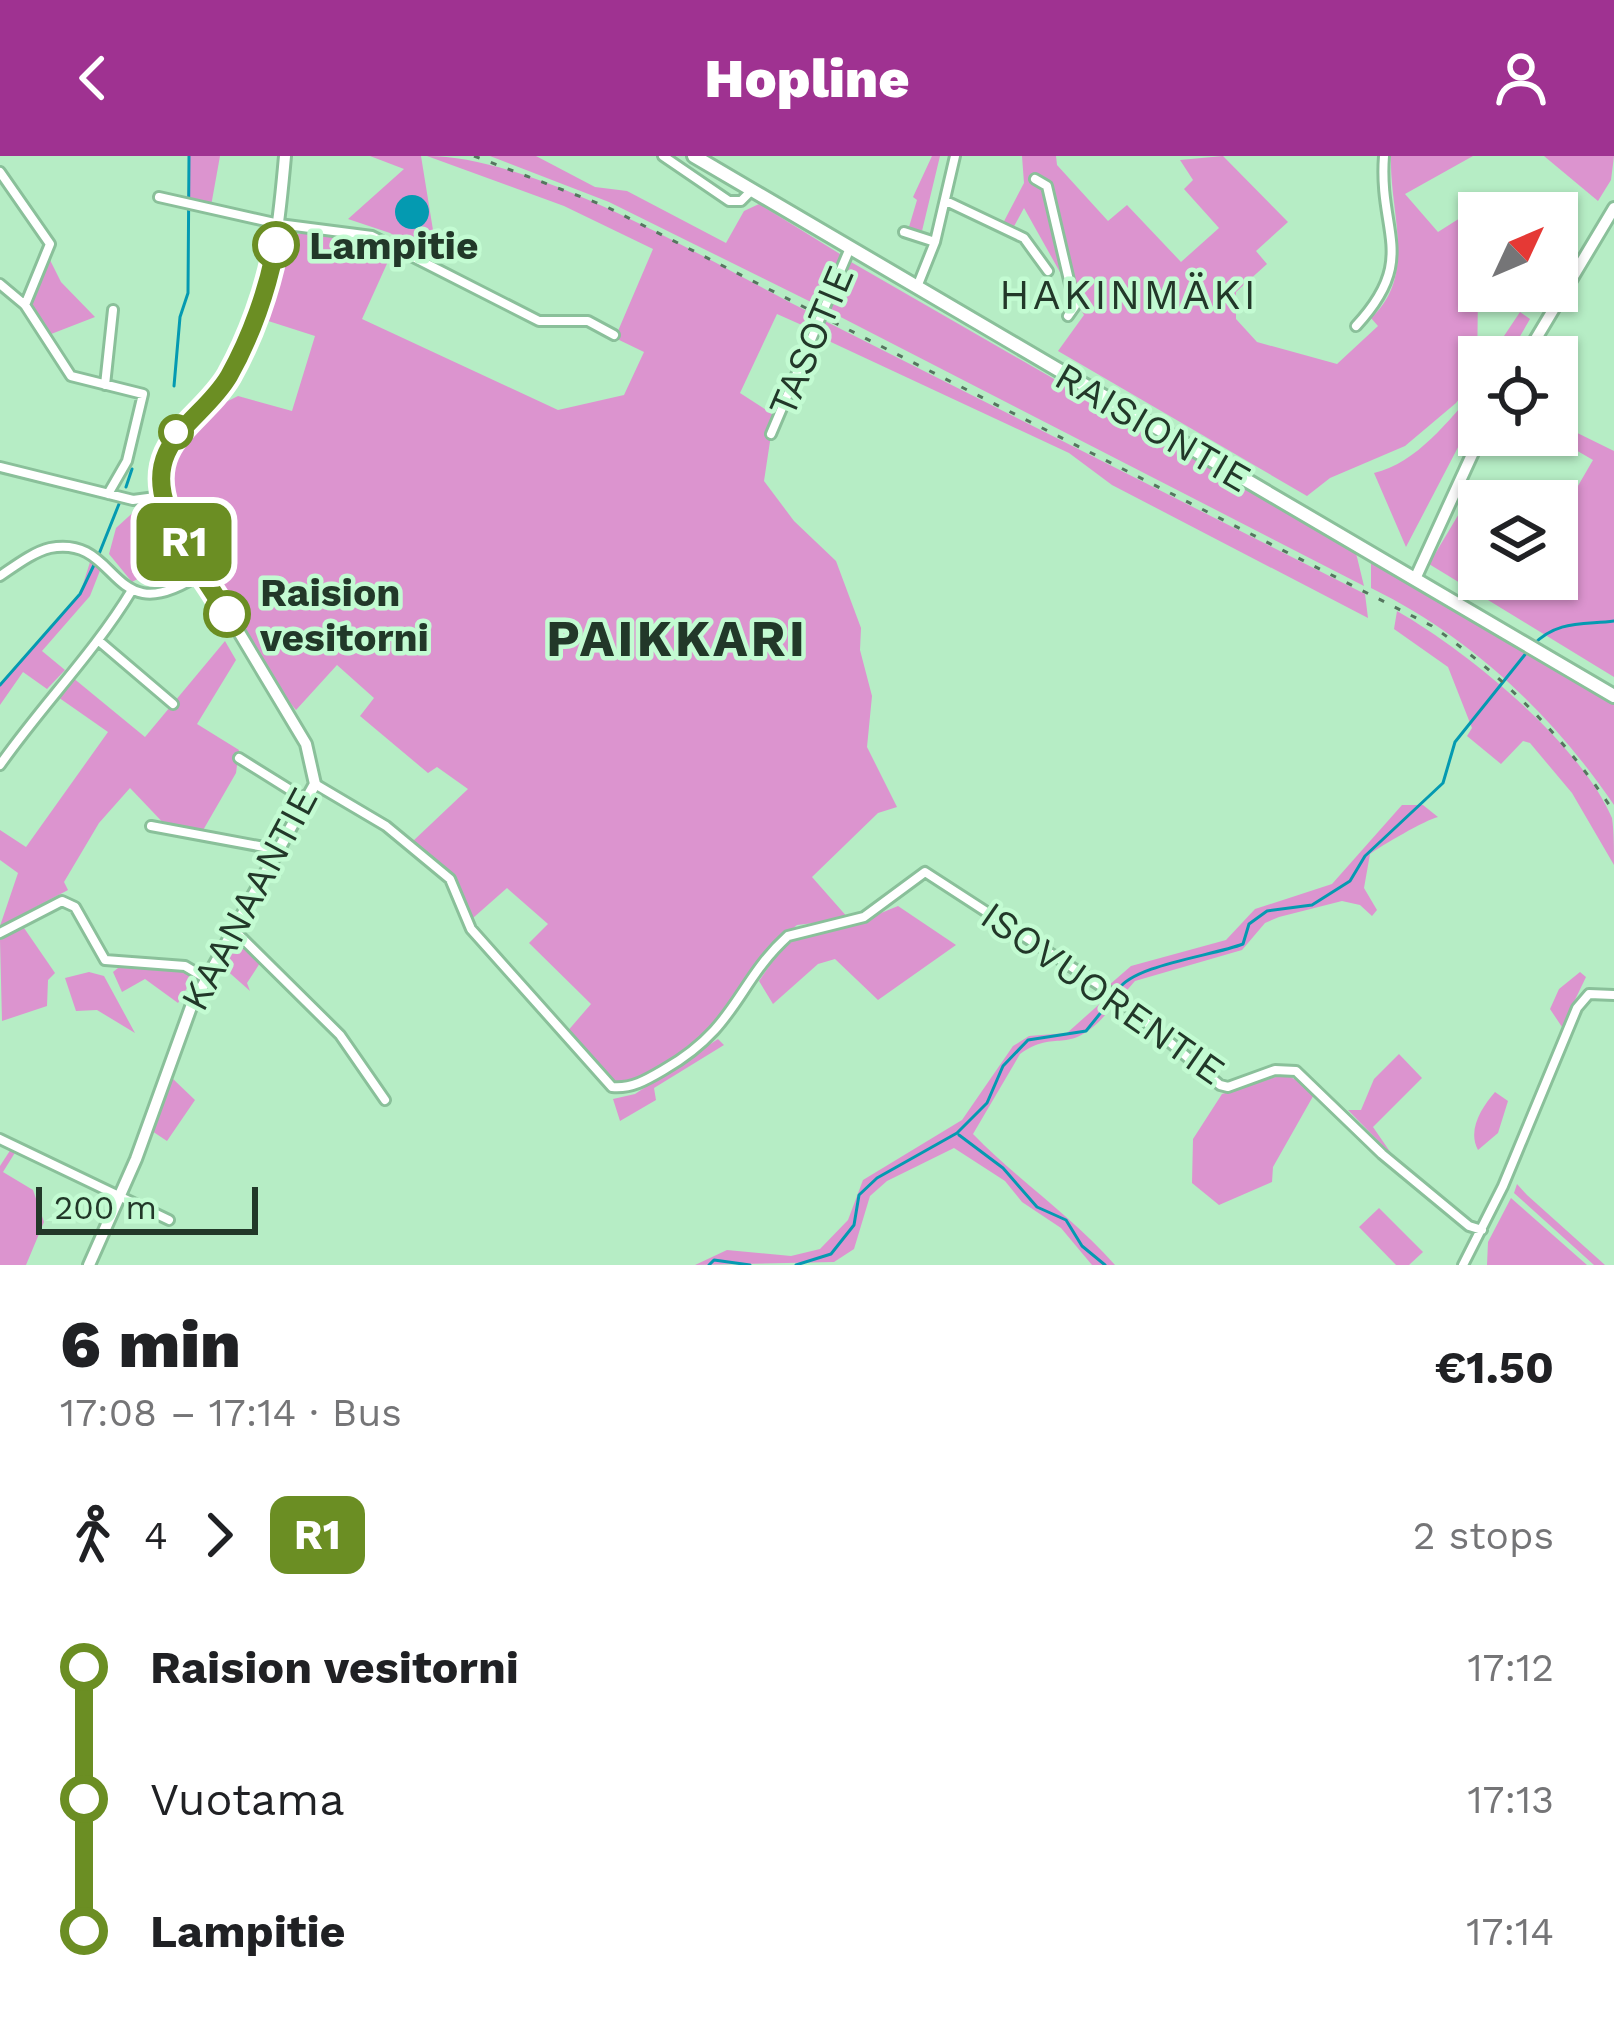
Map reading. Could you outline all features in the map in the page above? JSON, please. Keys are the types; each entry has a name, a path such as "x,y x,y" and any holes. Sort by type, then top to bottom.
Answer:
{"main road":[{"name":"RAISIONTIE","path":"694,156 1614,696"}],"street":[{"path":"0,467 133,500 163,496 163,470 176,432 224,384 272,268 285,156"},
{"path":"663,156 729,201 741,201 752,190"},
{"path":"917,288 935,242 955,156"},
{"path":"1356,326 1382,295 1392,270 1384,156"},
{"path":"0,172 50,244 25,305"},
{"path":"1035,178 1047,186 1052,227 1075,306 1067,316"},
{"path":"159,197 279,224 372,236 538,321 588,321 614,335"},
{"path":"946,201 1024,238 1048,271"},
{"path":"1538,336 1614,208"},
{"path":"904,232 935,242"},
{"name":"TASOTIE","path":"771,434 850,248"},
{"path":"0,284 25,305 62,368 80,381 142,394 127,461 108,494"},
{"path":"105,385 112,310"},
{"path":"1415,579 1471,456"},
{"name":"KAANAANTIE","path":"89,1265 121,1194 180,1031 315,784 306,744 202,573 163,496"},
{"path":"0,576 36,554 63,548 94,558 132,590 169,594 202,573"},
{"path":"0,765 52,692 99,641 132,590"},
{"path":"99,641 173,704"},
{"path":"239,758 309,802"},
{"name":"ISOVUORENTIE","path":"315,784 386,826 450,879 471,929 612,1087 650,1078 702,1046 725,1024 788,936 864,916 925,872 1113,994 1220,1085 1286,1069 1307,1078 1382,1154 1451,1213 1482,1230"},
{"path":"151,826 264,847 278,856"},
{"path":"0,933 62,901 75,907 105,960 185,966 207,979"},
{"path":"236,931 340,1036 385,1100"},
{"path":"1463,1265 1576,1008 1589,994 1614,995"},
{"path":"0,1138 169,1220"}],"shaded area":[{"path":"190,156 220,156 211,206 187,202"},
{"path":"370,156 421,156 438,261 390,233 348,219 404,169"},
{"path":"427,156 472,161 572,193 817,316 813,330 777,314 740,393 774,415 764,481 794,521 836,561 861,628 860,650 872,696 867,747 897,807 878,813 812,877 849,919 797,925 774,945 722,1023 633,1081 609,1081 566,1033 591,1004 529,943 548,924 507,888 473,918 443,867 412,842 468,789 437,767 428,773 360,716 374,698 337,665 296,710 274,683 195,555 171,485 174,453 190,424 206,412 238,396 292,411 315,336 262,319 288,234 343,234 390,257 362,319 558,410 624,395 644,352 615,338 653,249 564,206"},
{"path":"490,156 536,156 595,187 627,191 726,243 744,211 759,204 840,254 840,260 821,307 609,202"},
{"path":"932,156 940,156 922,231 909,227 917,200 913,197"},
{"path":"1022,156 1056,156 1057,165 1108,221 1127,205 1181,262 1219,228 1184,189 1193,180 1180,160 1223,156 1288,222 1256,251 1267,264 1236,292 1236,319 1257,342 1337,364 1378,326 1371,318 1394,282 1398,242 1391,156 1473,156 1405,194 1438,232 1458,219 1458,312 1478,312 1477,336 1458,336 1458,400 1405,446 1330,478 1307,496 1058,351 1084,315 1024,208 1011,232 1001,227 1024,183"},
{"path":"1544,156 1614,156 1611,180 1598,201"},
{"path":"45,250 61,282 95,317 46,336 27,307"},
{"path":"851,262 1356,553 1364,586 827,310"},
{"path":"1520,312 1530,319 1520,336 1504,336"},
{"path":"823,320 1365,594 1368,618 1112,485 1069,453 818,336"},
{"path":"1458,409 1458,447 1406,547 1374,473 1404,460"},
{"path":"1578,433 1614,451 1614,677 1488,600 1578,600 1578,486 1593,460 1578,451"},
{"path":"139,507 152,511 178,561 169,576 145,575 132,582 109,554 116,528"},
{"path":"1458,515 1458,582 1429,564"},
{"path":"90,562 101,568 90,596 42,651 65,670 47,689 23,672 0,705 0,685 80,594"},
{"path":"1371,563 1614,704 1614,805 1564,740 1507,681 1442,630 1371,588"},
{"path":"1397,611 1487,674 1574,759 1612,818 1614,865 1572,793 1530,743 1523,741 1501,764 1467,736 1472,728 1448,667 1394,629"},
{"path":"225,641 236,660 197,724 239,750 236,773 202,832 171,831 130,788 99,823 64,882 68,890 0,926 18,873 0,860 0,830 26,847 108,732 55,695 72,677 145,737"},
{"path":"1402,805 1423,805 1438,817 1370,854 1364,888 1377,910 1372,916 1360,905 1342,901 1279,917 1265,923 1242,950 1135,981 1122,996 1108,986 1131,966 1226,940 1255,909 1332,884"},
{"path":"898,906 956,945 878,1000 835,959 818,964 773,1004 759,981 786,941 824,928 847,927"},
{"path":"22,925 55,973 48,980 47,1006 2,1021 0,940"},
{"path":"237,939 260,963 247,983 250,991 223,967"},
{"path":"118,968 182,969 194,976 178,1003 145,979 122,992 113,972"},
{"path":"89,972 104,976 135,1033 97,1010 76,1011 65,978"},
{"path":"1580,972 1586,977 1562,1027 1550,1009 1559,989"},
{"path":"1104,1000 1112,1007 1085,1033 1045,1042 1020,1054 973,1134 1115,1265 1092,1265 1061,1228 1022,1202 1005,1181 954,1148 887,1181 870,1196 854,1249 834,1262 695,1265 727,1250 791,1256 820,1249 848,1220 863,1180 962,1120 1013,1046 1029,1036 1067,1033"},
{"path":"718,1039 724,1045 654,1088 656,1100 620,1121 613,1099 635,1094"},
{"path":"1399,1054 1422,1078 1373,1127 1393,1156 1348,1110 1361,1110 1374,1079"},
{"path":"1285,1074 1316,1091 1273,1167 1272,1182 1219,1205 1192,1183 1193,1139 1222,1094"},
{"path":"172,1078 195,1100 167,1141 152,1131"},
{"path":"1495,1092 1508,1101 1498,1133 1478,1150 1475,1127"},
{"path":"11,1149 16,1151 3,1172 33,1190 44,1222 26,1265 0,1265 0,1166"},
{"path":"1517,1184 1605,1265 1594,1265 1514,1193"},
{"path":"1511,1198 1587,1265 1487,1265 1488,1242"},
{"path":"1379,1208 1423,1252 1409,1265 1396,1265 1359,1227"}],"water":[{"path":"412,195 424,200 429,212 424,224 412,229 400,224 395,212 400,200"}],"waterway":[{"path":"174,386 180,317 188,293 189,156"},
{"path":"126,487 132,469"},
{"path":"99,554 119,504"},
{"path":"0,685 80,594 94,565"},
{"path":"1533,645 1561,627 1614,621"},
{"path":"1118,990 1126,981 1156,968 1243,944 1249,924 1267,911 1312,905 1350,881 1365,856 1443,783 1455,742 1527,652"},
{"path":"796,1265 831,1254 854,1225 859,1195 877,1178 957,1133 987,1103 1003,1066 1028,1040 1086,1031 1111,1000"},
{"path":"959,1135 1003,1168 1037,1207 1066,1220 1082,1246 1105,1265"},
{"path":"709,1265 714,1260 750,1265"}],"railway":[{"path":"474,156 605,206 1432,626 1532,710 1614,812"}],"bus line":[{"name":"R1","path":"227,614 166,509 163,470 176,432 232,370 256,316 276,245"}],"place":[{"name":"Lampitie","path":"276,245"},
{"name":"Raision vesitorni","path":"227,614"}],"district":[{"name":"HAKINMÄKI","path":"1129,294"},
{"name":"PAIKKARI","path":"677,638"}]}
